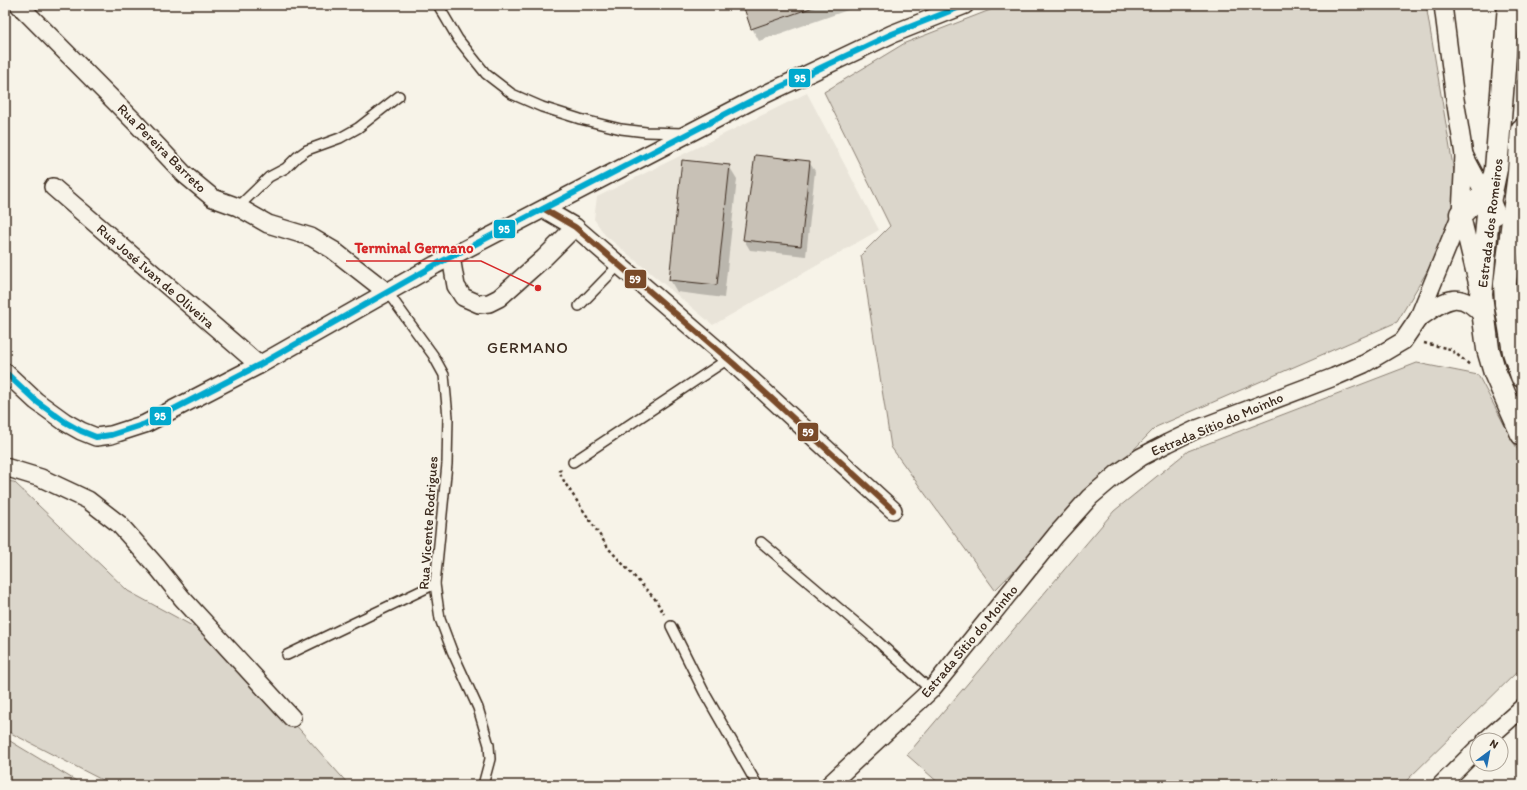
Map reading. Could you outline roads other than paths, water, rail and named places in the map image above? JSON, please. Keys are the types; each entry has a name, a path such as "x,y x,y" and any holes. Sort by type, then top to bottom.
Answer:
{"main road":[{"name":"Estrada dos Romeiros","path":"1509,5 1496,169 1489,202 1482,305 1488,349 1495,373 1522,434"},
{"name":"Estrada dos Romeiros","path":"1522,130 1519,173 1507,270 1506,304 1514,352 1522,376"},
{"path":"1461,214 1477,200 1489,202 1496,217 1500,246 1507,270"}],"street":[{"name":"Rua Pereira Barreto","path":"19,5 134,121 184,174 213,198 238,207 268,224 311,237 334,250 388,293"},
{"path":"5,372 36,401 59,418 81,431 96,437 111,435 145,424 259,365 452,257 751,101 892,34 965,5"},
{"path":"1418,319 1449,300 1462,299 1474,306 1482,305 1461,214 1464,155 1454,98 1443,5"},
{"path":"1464,155 1489,202"},
{"name":"Rua José Ivan de Oliveira","path":"53,187 259,365"},
{"path":"544,209 575,227 728,359 893,510"},
{"name":"Estrada Sítio do Moinho","path":"829,785 931,690 1056,535 1090,497 1117,474 1141,457 1197,429 1364,364 1403,341 1418,319 1461,214"},
{"path":"452,257 456,286 463,297 479,304 490,304 499,298 544,258 575,227"},
{"path":"5,467 41,478 88,500 119,524 149,557 182,598 292,718"},
{"path":"1495,732 1522,708"},
{"path":"1441,785 1469,757"}],"lane":[{"path":"438,5 458,39 486,74 512,94 542,107 564,114 621,128 646,132 689,134"},
{"path":"238,207 269,177 286,168 297,157 308,150 340,138 358,128 399,96"},
{"path":"579,306 619,265"},
{"name":"Rua Vicente Rodrigues","path":"388,293 434,355 444,375 448,417 447,464 435,584 440,619 485,728 490,745 490,759 483,785"},
{"path":"573,462 728,359"},
{"path":"761,542 875,639 931,690"},
{"path":"287,656 435,584"},
{"path":"671,626 704,692 758,785"}],"place":[{"name":"Terminal Germano","path":"538,288"}],"district":[{"name":"GERMANO","path":"528,347"}]}
